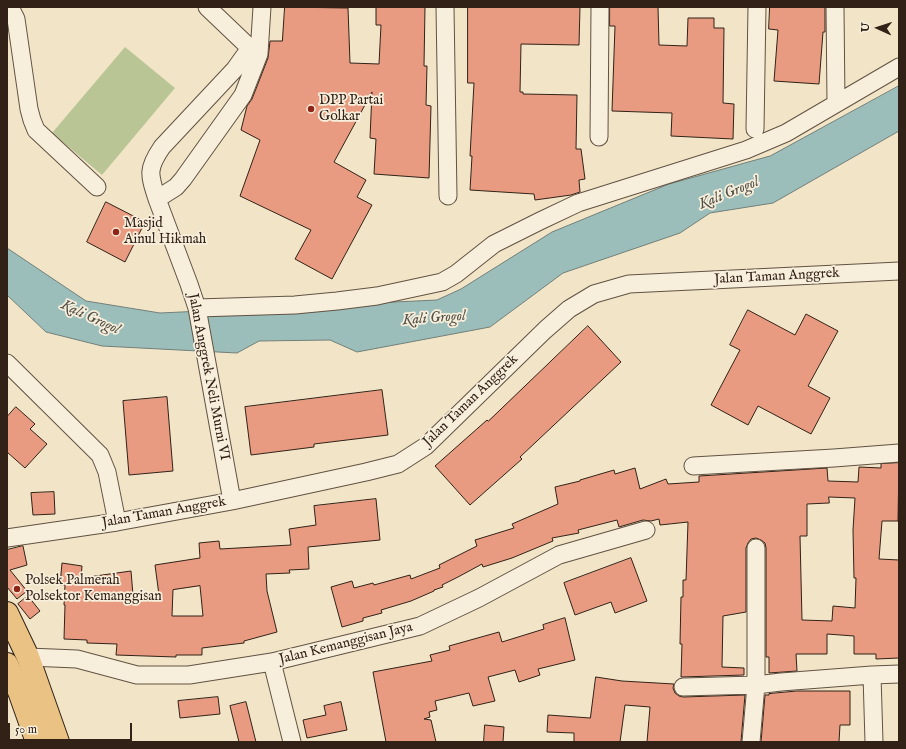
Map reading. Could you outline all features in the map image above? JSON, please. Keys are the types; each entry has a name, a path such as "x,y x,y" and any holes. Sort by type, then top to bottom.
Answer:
{"main road":[{"path":"7,613 28,657 58,742"},
{"path":"7,664 20,694 37,742"}],"street":[{"path":"10,7 16,19 30,109 36,130 97,187"},
{"path":"207,7 255,51"},
{"path":"157,199 176,187 184,179 243,95 255,51 262,7"},
{"path":"445,7 448,196"},
{"path":"599,137 600,7"},
{"path":"755,128 757,7"},
{"path":"835,7 836,103"},
{"name":"Jalan Anggrek Neli Murni VI","path":"232,501 207,357 197,309 150,179 150,168 162,147 235,69 255,51"},
{"path":"197,309 295,305 337,301 376,296 442,282 456,274 494,244 572,206 746,150 786,133 899,67"},
{"name":"Jalan Taman Anggrek","path":"7,538 117,522 232,501 398,464 426,446 544,330 569,309 594,294 629,284 899,272"},
{"path":"7,363 100,455 107,472 117,522"},
{"path":"693,466 899,453"},
{"name":"Jalan Kemanggisan Jaya","path":"28,657 77,659 137,675 189,675 272,662 420,626 479,598 559,555 646,530"},
{"path":"751,742 756,685 756,548"},
{"path":"272,662 292,742"},
{"path":"683,687 756,685 899,674"},
{"path":"872,675 874,742"}],"green space":[{"path":"125,47 175,88 102,175 52,133"}],"water":[{"name":"Kali Grogol","path":"899,86 899,131 773,203 710,213 680,233 563,273 490,327 357,352 330,340 259,341 237,353 102,346 46,332 7,295 7,248 86,301 160,313 437,300 461,289 552,232 669,184 770,156"}],"building":[{"path":"285,7 348,8 350,63 379,64 381,25 376,25 376,7 425,7 424,66 427,66 426,105 431,106 429,178 374,174 376,139 370,138 372,92 334,162 366,180 357,197 372,205 332,279 295,259 311,230 240,196 260,140 241,130 247,106 252,99 268,58 270,41 282,41"},
{"path":"468,7 580,7 579,45 521,44 520,92 523,92 523,94 577,95 576,149 581,149 585,179 579,180 580,192 571,195 535,200 534,194 470,190 472,156 470,156 474,83 468,83"},
{"path":"610,7 658,7 659,45 687,46 688,18 714,18 714,28 724,28 723,103 734,104 733,139 671,136 672,113 612,111 615,26 610,26"},
{"path":"770,7 825,7 825,32 823,32 819,84 774,81 778,30 769,29"},
{"name":"Masjid Ainul Hikmah","path":"106,202 145,222 125,262 87,242"},
{"path":"748,310 795,335 806,314 838,331 808,386 830,398 811,434 758,406 748,425 711,405 740,350 730,345"},
{"path":"588,326 621,362 520,457 522,459 470,505 435,466 487,420 488,421"},
{"path":"382,390 388,435 314,444 314,447 251,455 245,407"},
{"path":"167,397 173,471 129,475 123,401"},
{"path":"16,407 35,424 30,429 47,444 25,468 7,452 7,417"},
{"path":"899,463 898,521 882,521 879,559 899,560 899,658 876,659 876,654 854,654 854,636 827,634 827,654 796,654 797,671 769,673 769,657 766,657 766,548 765,543 756,538 751,539 746,548 746,612 723,616 722,667 744,668 744,675 681,677 681,597 683,597 683,580 686,580 688,522 660,525 659,519 651,521 643,520 619,527 617,520 578,530 579,533 552,538 553,541 512,558 483,567 482,564 442,585 443,587 411,601 381,610 382,613 363,618 363,621 342,627 331,587 352,581 354,588 373,583 374,585 410,575 411,579 440,568 439,565 477,546 475,540 514,528 512,524 558,504 555,487 614,470 615,474 635,468 640,489 666,479 668,484 699,482 699,476 827,468 828,481 858,482 859,467 881,468 881,464","holes":["829,497 855,498 853,530 854,578 856,578 855,608 833,606 832,621 802,620 800,536 807,536 807,504 829,503"]},
{"path":"54,492 55,514 33,515 31,493"},
{"path":"376,499 380,540 308,547 309,569 289,570 290,573 266,574 267,591 277,632 244,641 244,643 202,648 202,655 176,655 176,657 116,655 117,644 87,643 87,640 64,639 65,585 60,585 62,563 82,566 81,578 131,571 133,595 159,595 155,565 200,558 199,543 219,541 220,549 291,545 289,529 316,525 314,506","holes":["200,586 203,616 172,616 173,590"]},
{"path":"23,546 27,565 10,570 27,591 17,599 7,587 7,550"},
{"path":"631,558 647,601 615,613 611,602 575,615 564,583"},
{"path":"28,596 40,611 30,619 18,604"},
{"path":"565,618 575,660 538,669 540,675 519,682 515,670 488,677 495,701 473,706 469,693 435,701 437,710 429,712 430,717 424,719 431,720 436,742 386,742 373,672 432,661 430,655 450,650 449,646 499,632 502,642 544,629 543,625"},
{"path":"596,677 622,681 674,684 673,688 675,693 683,697 745,695 741,742 647,742 650,707 625,705 620,742 574,742 574,733 547,732 548,715 590,718"},
{"path":"797,691 850,691 850,725 840,725 839,742 761,742 765,695"},
{"path":"218,697 220,714 180,718 178,701"},
{"path":"246,702 256,742 239,742 230,706"},
{"path":"341,702 347,730 307,738 303,720 326,715 324,706"},
{"path":"485,725 504,727 503,742 484,742"}],"place":[{"name":"DPP Partai Golkar","path":"311,109"},
{"name":"Masjid Ainul Hikmah","path":"116,232"},
{"name":"Polsek Palmerah Polsektor Kemanggisan","path":"17,589"}]}
